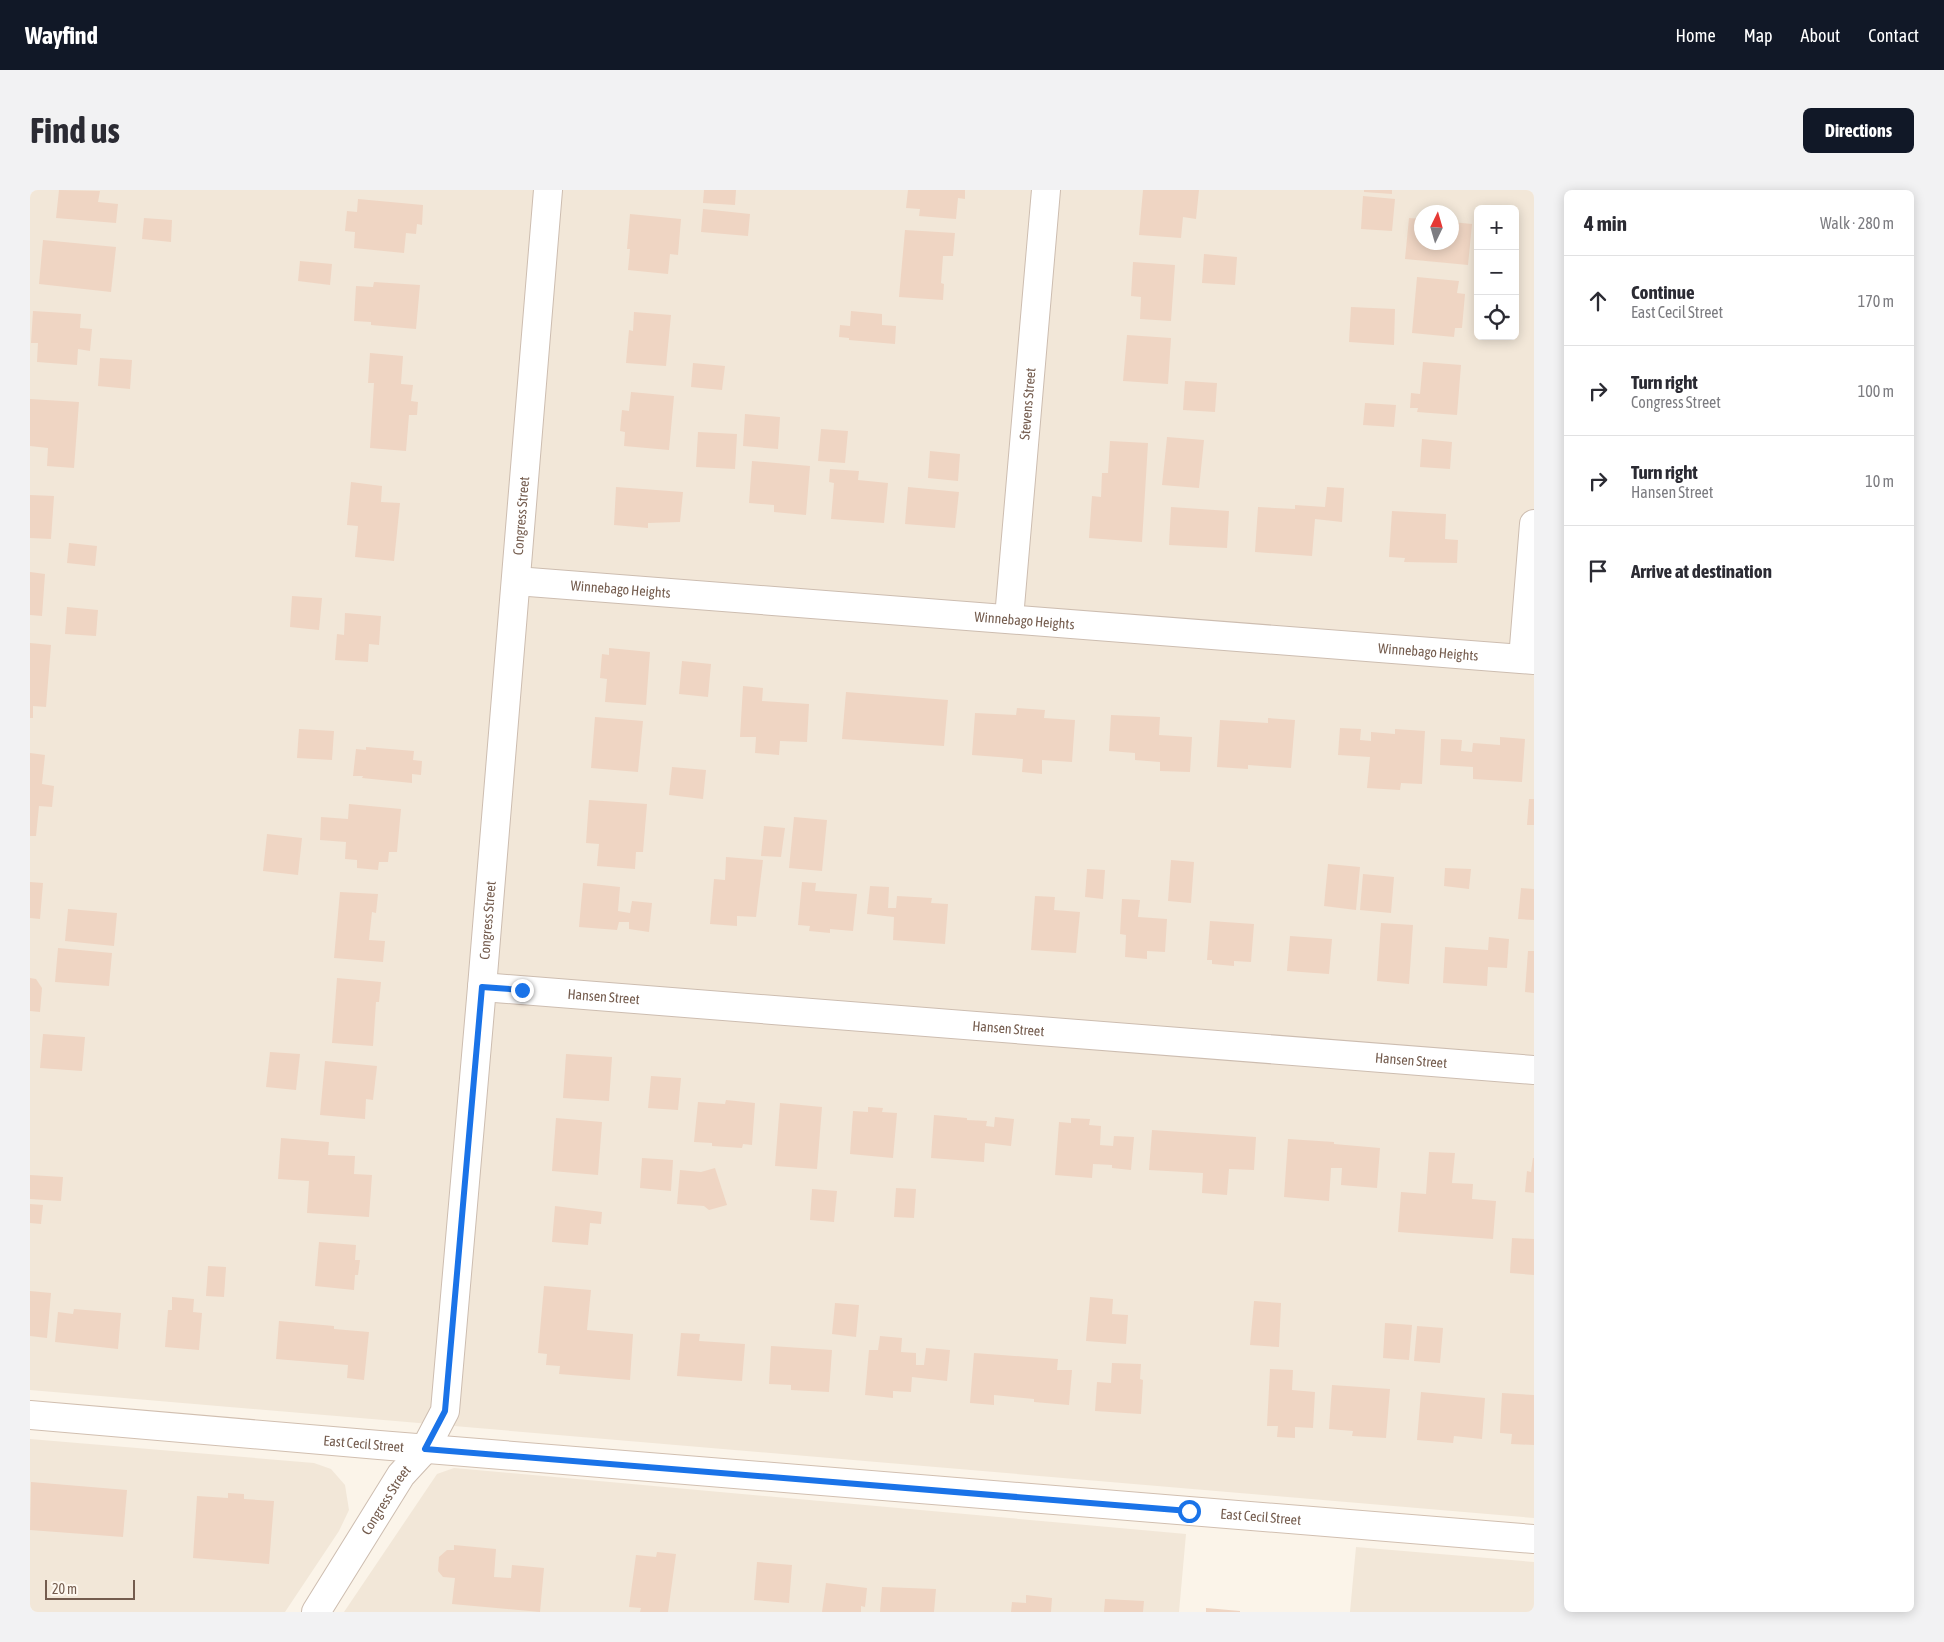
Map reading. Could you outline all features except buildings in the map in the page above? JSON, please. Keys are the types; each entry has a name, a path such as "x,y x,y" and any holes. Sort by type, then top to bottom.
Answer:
{"street":[{"name":"Congress Street","path":"316,1612 401,1475 425,1449 445,1411 548,190"},
{"name":"Stevens Street","path":"1009,618 1046,190"},
{"path":"1529,659 1534,524"},
{"name":"Winnebago Heights","path":"516,581 1529,659"},
{"name":"Hansen Street","path":"482,987 1534,1070"},
{"name":"East Cecil Street","path":"30,1415 1534,1539"}],"shaded area":[{"path":"30,190 1534,190 1534,1518 30,1390"},
{"path":"30,1439 314,1463 331,1469 345,1485 349,1510 339,1531 285,1612 30,1612"},
{"path":"454,1468 1186,1534 1179,1612 344,1612 437,1474"},
{"path":"1356,1547 1534,1562 1534,1612 1350,1612"}],"route":[{"path":"522,990 482,987 445,1411 425,1449 1189,1511"}]}
